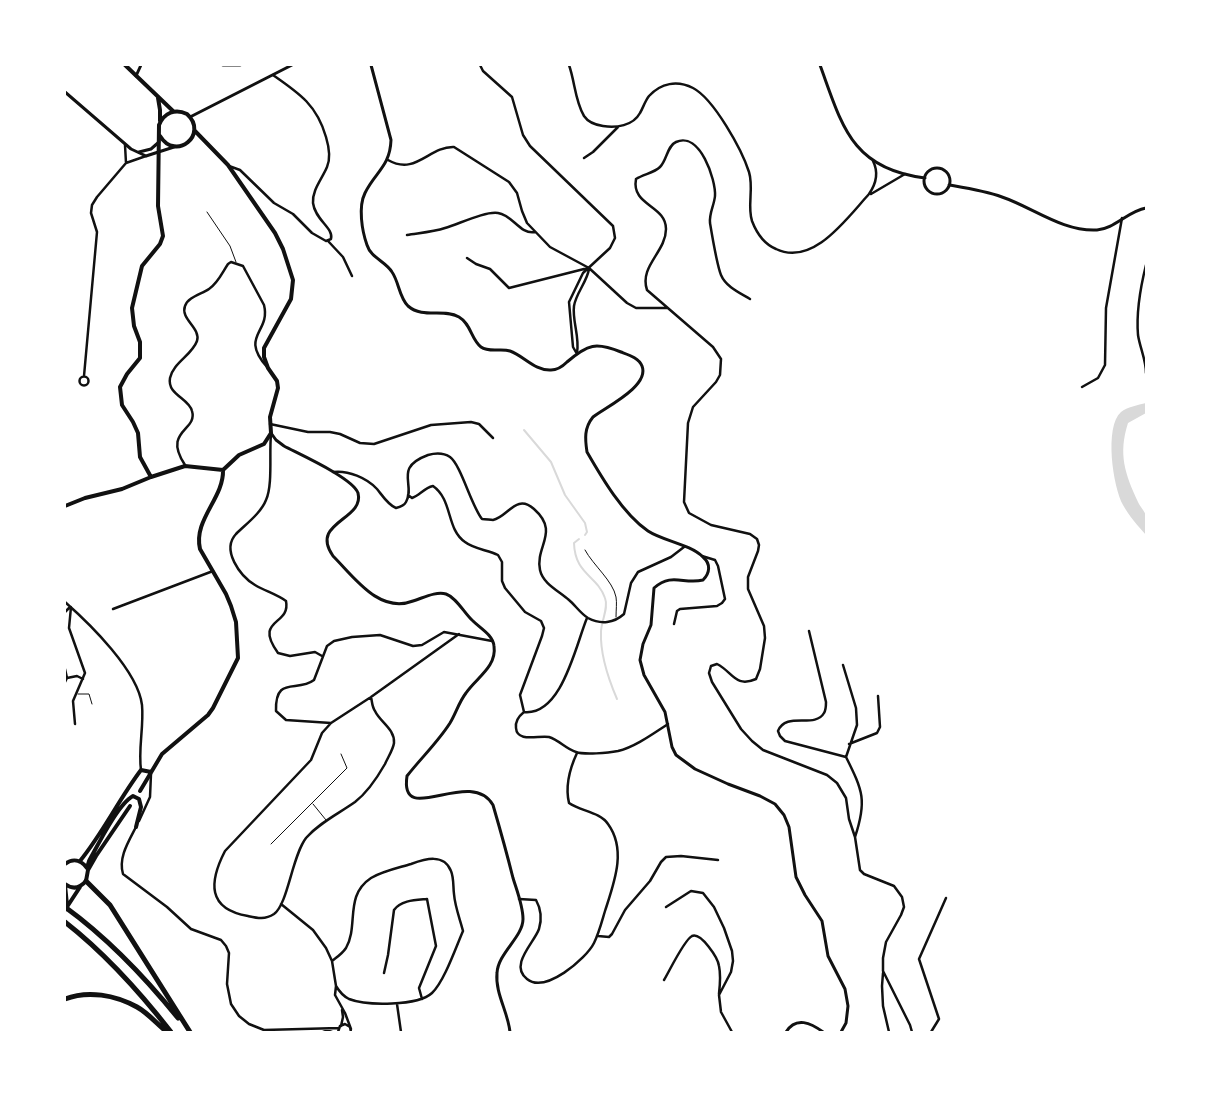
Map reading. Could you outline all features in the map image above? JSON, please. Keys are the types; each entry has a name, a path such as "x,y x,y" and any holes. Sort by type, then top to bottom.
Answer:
{"highway":[{"path":"86,881 110,904 189,1032"},
{"path":"66,908 84,920 112,944 143,976 189,1032"},
{"path":"65,922 103,953 142,995 171,1032"},
{"path":"65,999 74,995 97,994 117,998 138,1007 167,1032"}],"main road":[{"path":"125,65 173,111 183,112 194,122 195,131 188,143 183,146 167,144 160,136"},
{"path":"151,477 140,457 136,428 122,406 120,387 127,374 140,358 140,342 134,326 132,308 142,266 160,244 163,236 158,206 160,110 157,96"},
{"path":"160,123 165,116 173,111"},
{"path":"140,791 162,754 208,715 238,658 236,622 231,606 200,549 198,539 200,530 220,487 223,470 239,455 264,444 271,433 269,424 278,388 277,381 268,368 264,357 264,348 291,299 293,280 283,249 275,233 228,165 195,131"},
{"path":"65,506 85,498 134,485 151,477 185,466 223,470"},
{"path":"80,861 141,770 151,772"},
{"path":"66,908 86,881 89,861 102,838 124,804 134,796 139,799 141,807 136,826"},
{"path":"88,869 130,806"},
{"path":"65,856 67,863 80,861 102,838"},
{"path":"80,861 88,869"},
{"path":"65,885 72,888 80,887"},
{"path":"65,885 67,891 66,908"}],"street":[{"path":"136,76 140,65"},
{"path":"224,65 240,65"},
{"path":"190,117 292,65"},
{"path":"371,65 391,140 388,160 365,193 362,202 362,220 370,252 388,266 394,274 408,306 431,314 450,313 457,315 464,320 482,348 506,350 536,366 550,370 562,367 577,354 592,346 602,345 633,357 642,366 644,374 638,385 593,416 587,423 585,434 587,452 628,514 648,531 715,560 725,599 717,606 680,609 677,611 674,624"},
{"path":"480,65 483,72 512,97 523,135 530,146 613,226 615,238 610,248 583,273 569,306 574,347 577,354"},
{"path":"570,65 579,104 586,119 596,125 611,127 628,124 639,116 648,97 659,88 669,84 680,83 702,94 728,129 749,173 752,186 752,220 757,232 766,245 784,253 801,252 831,237 870,194 874,187 877,177 877,168 874,161"},
{"path":"820,65 843,125 859,148 874,161 905,174 925,178"},
{"path":"273,74 309,102 321,120 329,155 327,166 315,189 313,201 318,218 331,232 332,236 328,241"},
{"path":"65,92 125,144 146,156"},
{"path":"584,158 593,152 619,126"},
{"path":"750,299 728,285 721,275 710,221 710,212 715,196 713,183 701,150 692,142 682,140 674,142 660,167 636,179 637,194 663,217 667,227 665,239 645,274 644,282 647,290 713,347 721,359 722,366 722,372 716,382 693,407 688,423 684,502 689,513 711,525 750,534 757,539 758,551 747,583 764,626 766,638 760,669 756,679 746,683 737,681 722,666 717,664 711,666 708,673 741,729 756,745 763,750 828,775 838,783 846,798 860,870 864,874 894,886 902,897 904,907 886,942 883,958 883,1006 889,1032"},
{"path":"137,152 147,151 160,141"},
{"path":"125,144 126,163"},
{"path":"84,376 97,232 91,213 92,205 126,163 175,146"},
{"path":"388,160 396,165 413,164 447,146 454,147 509,182 517,193 522,211 528,223 550,247 589,268 626,304 636,308 667,308"},
{"path":"228,165 240,170 274,203 293,214 312,233 328,241 343,257 352,276"},
{"path":"942,169 948,174 949,185 941,193 932,193 926,188 925,178 930,170 942,169"},
{"path":"870,194 905,174"},
{"path":"949,185 1003,197 1060,222 1098,230 1131,213 1146,208"},
{"path":"406,235 444,228 485,215 498,213 509,218 526,232 535,232"},
{"path":"1082,387 1098,378 1105,365 1106,308 1122,218"},
{"path":"467,258 476,264 490,269 509,288 589,268"},
{"path":"185,466 179,456 177,441 192,420 193,412 190,406 173,391 170,385 170,376 173,371 197,341 195,332 184,312 184,307 187,302 212,287 228,264 236,262 243,266 264,305 266,312 256,337 255,350 268,368"},
{"path":"1146,265 1138,300 1138,337 1146,366 1146,373"},
{"path":"577,354 579,345 575,303 588,275 589,268"},
{"path":"269,424 308,432 330,432 340,434 360,443 374,444 431,425 471,422 479,424 494,438"},
{"path":"271,433 284,446 346,479 358,492 358,501 354,509 328,533 326,541 328,549 333,556 369,593 380,600 393,603 409,603 436,594 447,594 455,600 493,641 495,647 492,662 465,694 451,722 440,737 407,776 406,784 408,792 414,798 421,800 461,790 473,791 490,798 493,805 519,899 523,921 519,932 500,959 496,972 497,986 509,1020 510,1032"},
{"path":"271,433 270,489 268,498 264,505 232,538 229,545 230,552 242,573 254,584 286,601 288,608 284,615 270,627 269,633 278,653 290,656 315,652 322,656"},
{"path":"333,472 342,471 364,479 374,486 393,507 402,506 408,495 406,477 409,468 414,462 429,455 440,453 452,460 476,511 482,519 492,520 498,518 517,504 524,504 534,509 545,524 547,531 540,556 541,573 551,587 589,619 611,622 617,620 624,614 631,583 638,572 671,557 684,547"},
{"path":"408,495 412,498 426,488 433,486 438,489 447,504 453,526 459,536 466,544 498,555 502,562 502,581 505,588 525,612 543,624 542,636 520,695 524,712"},
{"path":"702,556 709,564 709,571 703,580 696,582 673,579 661,582 654,588 651,625 643,644 640,660 644,675 660,703 668,724 672,748 676,755 695,769 775,804 784,815 789,827 796,877 822,921 828,956 845,989 848,1006 846,1023 841,1032"},
{"path":"113,609 213,571"},
{"path":"65,602 127,667 133,678 142,704 141,770"},
{"path":"65,612 70,607"},
{"path":"70,607 69,628 85,673 73,701 75,724"},
{"path":"589,619 563,682 554,696 540,710 524,712 519,716 516,731 520,736 526,738 547,737 556,740 577,753 617,751 628,747 668,724"},
{"path":"809,631 826,702 825,713 814,720 786,722 781,725 778,731 780,736 786,741 846,757"},
{"path":"331,723 286,720 276,711 276,700 282,689 314,680 327,646 334,641 361,635 380,635 414,646 422,644 444,632 493,641"},
{"path":"371,697 375,712 392,732 394,742 390,754 370,788 356,801 326,821 306,839 299,849 281,904 275,914 263,918 239,915 224,908 217,899 214,888 217,868 226,851 311,760 322,733 331,723 459,634"},
{"path":"843,666 856,708 857,725 846,757 860,786 862,798 862,816 855,837"},
{"path":"65,670 66,680 77,676 83,679"},
{"path":"849,744 878,733 880,727 878,696"},
{"path":"519,899 536,900 541,918 538,931 523,955 521,968 526,979 535,984 547,983 586,955 594,944 618,869 617,847 613,833 604,819 576,808 568,802 570,772 577,753"},
{"path":"151,772 150,797 122,857 121,866 123,874 167,907 191,930 221,940 226,946 228,953 227,984 231,1004 239,1016 249,1024 264,1030 340,1027 347,1024 351,1031"},
{"path":"597,935 609,937 612,934 625,910 650,881 666,857 681,856 718,860"},
{"path":"332,962 342,954 346,947 349,939 354,900 371,878 426,859 438,859 448,865 451,871 456,908 463,931 438,986 431,995 422,999 397,1004 364,1003 349,999 336,986"},
{"path":"666,907 691,891 703,893 714,907 724,928 734,961 731,972 719,995"},
{"path":"931,1032 939,1019 919,960 946,898"},
{"path":"384,973 394,910 397,905 427,899 436,946 419,988 422,999"},
{"path":"281,904 313,930 326,948 332,962 336,986 335,996 351,1031"},
{"path":"664,980 681,950 691,937 702,938 718,960 721,1012 732,1032"},
{"path":"883,971 912,1032"},
{"path":"397,1004 402,1032"},
{"path":"338,1032 343,1017 342,1008"},
{"path":"786,1032 793,1024 801,1021 811,1024 823,1032"},
{"path":"319,1028 332,1032"}],"lane":[{"path":"208,212 230,246 236,262"},
{"path":"586,550 590,559 613,589 616,596 617,620"},
{"path":"76,693 89,694 92,704"},
{"path":"271,844 346,768 342,754"},
{"path":"312,804 326,821"}],"shaded area":[{"path":"1146,403 1146,413 1128,423 1123,454 1126,473 1139,504 1145,512 1147,523 1146,535 1128,513 1119,496 1113,472 1112,443 1113,430 1121,412 1129,407"}],"waterway":[{"path":"524,430 551,462 565,495 585,523 587,532 585,535"},
{"path":"579,539 574,543 578,562 597,584 606,602 601,628 601,641 603,658 617,699"}]}
